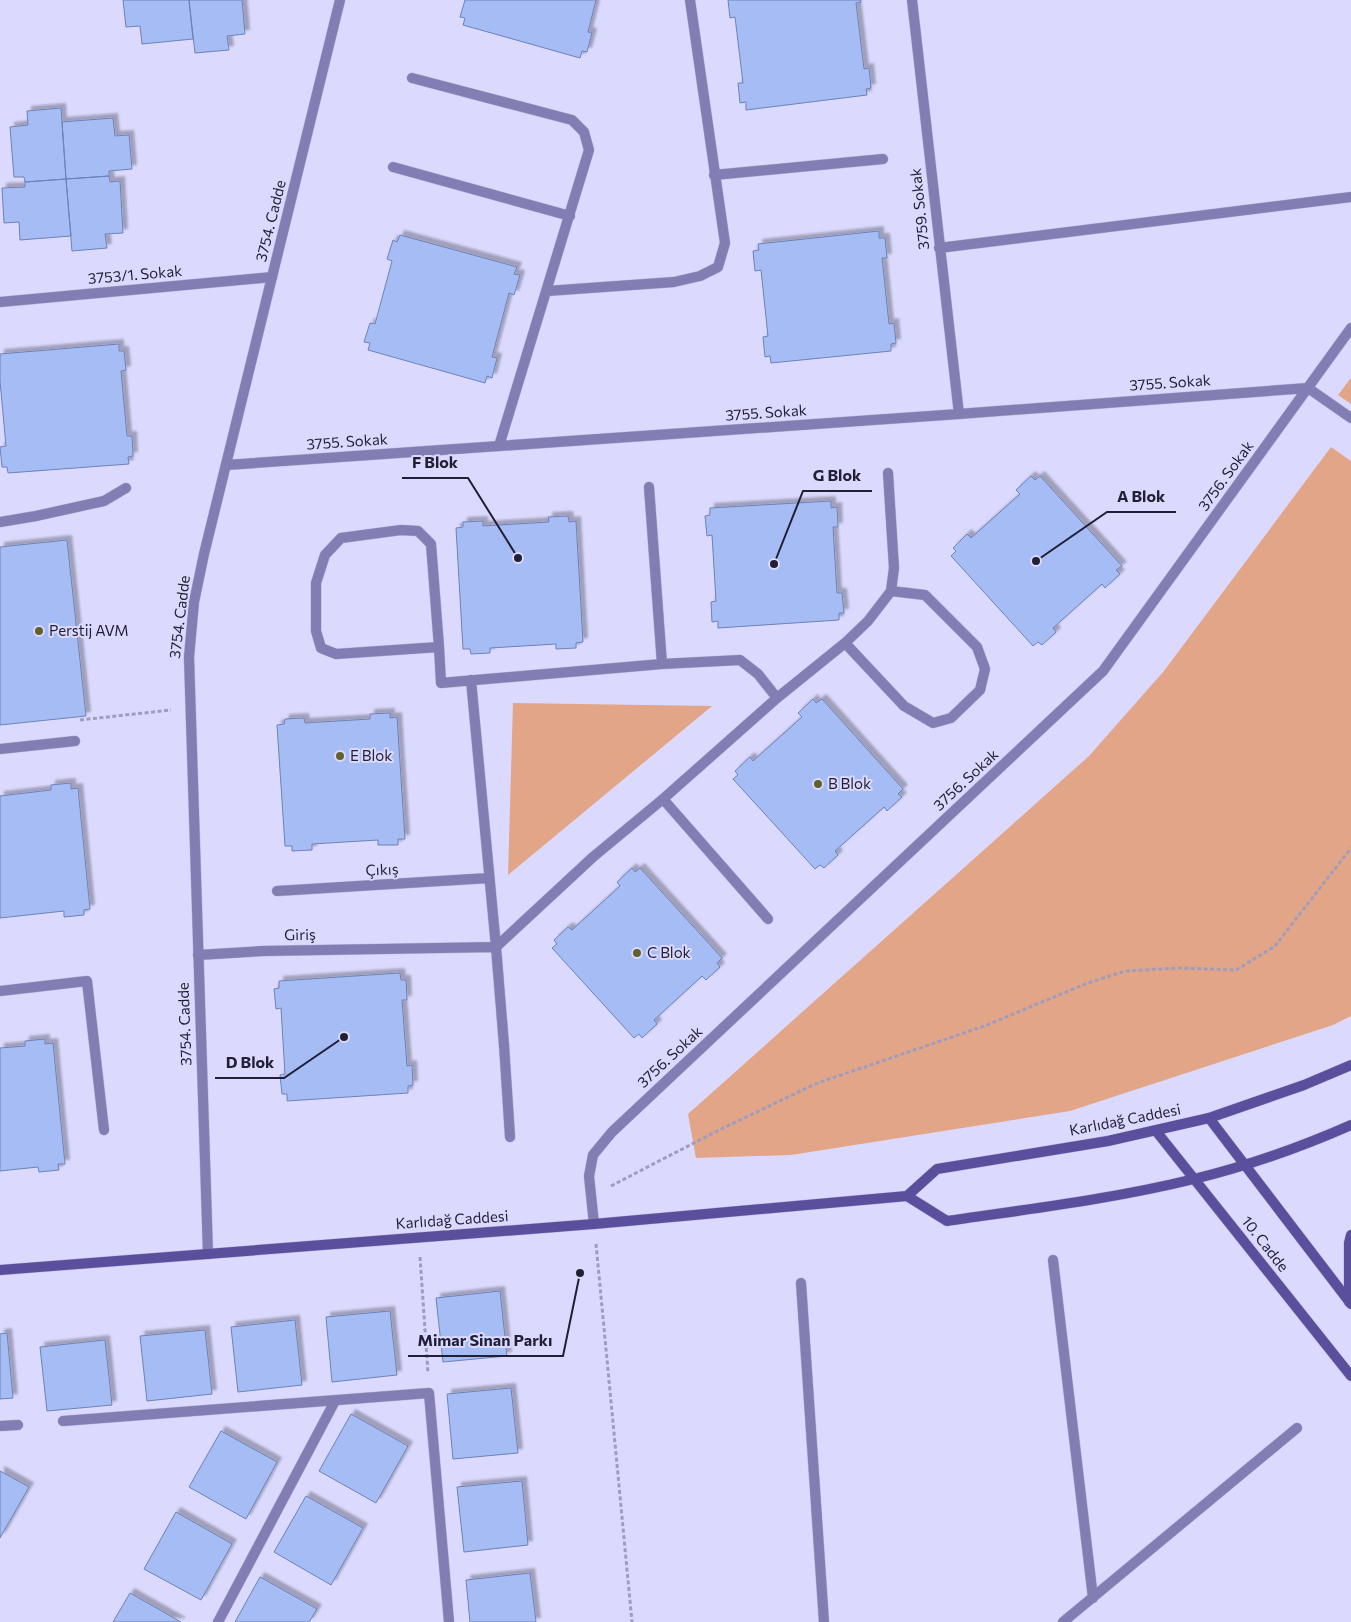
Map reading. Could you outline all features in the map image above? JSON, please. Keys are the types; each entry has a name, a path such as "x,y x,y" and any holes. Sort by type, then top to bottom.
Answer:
{"main road":[{"name":"Karlıdağ Caddesi","path":"0,1270 594,1224 907,1196 937,1169 1108,1141 1209,1118 1304,1085 1351,1065"},
{"path":"1209,1118 1350,1303"},
{"path":"907,1196 947,1221 1118,1196 1194,1179 1245,1165 1351,1125"},
{"name":"10. Cadde","path":"1156,1131 1351,1376"},
{"path":"1350,1303 1349,1243 1351,1235"}],"street":[{"name":"3754. Cadde","path":"208,1254 190,708 189,658 194,602 340,0"},
{"path":"547,291 674,282 700,276 718,267 725,243 690,0"},
{"name":"3759. Sokak","path":"912,0 959,414"},
{"path":"412,78 572,120 584,132 590,150 500,446"},
{"path":"714,175 883,159"},
{"path":"393,167 570,216"},
{"path":"939,248 1351,197"},
{"name":"3753/1. Sokak","path":"0,302 272,277"},
{"name":"3756. Sokak","path":"594,1224 589,1176 594,1155 612,1132 1103,671 1351,328"},
{"path":"1308,388 1351,418"},
{"name":"3755. Sokak","path":"226,465 1308,388"},
{"path":"496,947 593,857 663,799 777,698 845,643 868,621 890,591 894,568 888,473"},
{"path":"649,487 662,664"},
{"path":"0,522 104,501 126,488"},
{"path":"439,647 336,654 321,648 316,631 316,583 325,554 341,538 401,530 418,531 431,544 439,647 441,683 662,664 740,660 758,674 777,698"},
{"path":"845,643 904,706 933,724 951,718 980,690 985,669 977,647 925,595 890,591"},
{"path":"471,680 496,947 510,1137"},
{"path":"0,749 75,741"},
{"path":"663,799 768,919"},
{"name":"Çıkış","path":"276,890 489,878"},
{"name":"Giriş","path":"198,955 263,951 496,947"},
{"path":"0,991 87,981 104,1130"},
{"path":"1052,1260 1092,1598"},
{"path":"801,1283 824,1622"},
{"path":"63,1421 429,1393 449,1622"},
{"path":"218,1622 335,1401"},
{"path":"0,1426 18,1425"},
{"path":"1064,1622 1297,1428"}],"path":[{"path":"76,721 190,708"},
{"path":"592,1197 715,1132 815,1084 987,1025 1088,984 1125,971 1180,968 1236,970 1275,946 1351,848"},
{"path":"594,1224 632,1622"},
{"path":"418,1238 429,1393"}],"shaded area":[{"path":"1351,378 1351,404 1338,395"},
{"path":"1331,447 1351,461 1351,1016 1333,1025 1070,1111 791,1155 696,1158 688,1114 1089,756 1164,671"},
{"path":"513,703 712,706 508,875"}],"building":[{"path":"123,0 189,0 193,39 142,44 140,26 126,27"},
{"path":"189,0 242,0 245,34 227,36 229,50 195,53"},
{"path":"465,0 596,0 588,32 592,33 587,52 582,51 580,58 463,25 465,18 460,17"},
{"path":"728,0 860,0 861,2 856,3 864,69 869,68 871,88 866,89 867,95 746,110 746,102 740,103 738,83 743,83 735,17 730,18"},
{"path":"61,108 66,179 25,182 24,177 14,177 10,127 28,125 27,111"},
{"path":"113,118 115,136 129,135 132,169 109,171 109,176 66,179 62,122"},
{"path":"109,176 110,182 120,181 123,233 105,234 107,248 72,251 66,179"},
{"path":"66,179 71,236 20,240 19,222 4,223 2,188 25,187 25,182"},
{"path":"879,231 879,238 885,238 887,258 882,258 889,324 894,323 896,343 891,344 891,351 771,363 770,356 765,357 763,337 768,336 761,270 755,271 753,251 759,250 758,244"},
{"path":"400,235 517,267 514,274 520,275 514,295 509,293 492,357 497,358 492,378 487,376 485,383 368,350 370,343 364,342 370,323 375,324 392,261 387,259 393,240 397,242"},
{"path":"119,344 119,351 124,351 126,370 121,371 127,436 132,436 133,456 128,457 129,464 8,473 7,467 2,467 0,447 6,446 0,381 0,354"},
{"path":"1031,476 1035,480 1040,476 1122,566 1116,570 1120,574 1105,588 1102,584 1053,628 1056,632 1042,645 1038,642 1033,646 951,556 956,551 953,548 967,534 971,538 1020,494 1016,490"},
{"path":"831,501 831,508 837,507 838,527 833,527 837,593 842,593 844,613 839,613 839,620 718,628 718,621 712,622 711,602 716,601 712,535 707,536 705,516 710,515 710,508"},
{"path":"568,516 569,522 576,521 583,642 576,643 576,648 556,649 556,644 490,648 490,653 471,654 470,649 463,649 456,528 463,527 463,522 483,521 483,526 549,522 548,517"},
{"name":"Perstij AVM","path":"67,540 86,716 0,725 0,547"},
{"name":"B Blok","path":"813,699 816,703 822,699 903,789 898,794 902,797 887,811 884,807 835,851 838,855 824,868 820,865 815,869 733,779 738,775 735,771 750,757 753,761 802,717 798,713"},
{"name":"E Blok","path":"390,713 390,718 397,717 405,839 398,839 398,845 378,845 378,840 312,844 312,850 292,851 292,846 285,846 277,725 284,724 285,719 304,718 305,723 370,719 370,714"},
{"path":"71,783 71,789 78,788 90,909 84,910 84,915 64,917 64,911 0,918 0,796 51,790 51,785"},
{"name":"C Blok","path":"632,868 635,872 640,868 722,958 717,963 720,967 706,980 702,976 654,1020 657,1024 642,1038 639,1034 634,1038 552,948 557,944 554,940 568,927 572,930 620,886 617,882"},
{"path":"400,973 401,980 406,980 407,1000 402,1000 407,1066 412,1065 413,1085 408,1086 408,1093 287,1101 287,1094 282,1094 280,1075 285,1074 281,1008 276,1009 274,989 279,988 279,981"},
{"path":"45,1039 45,1044 53,1043 65,1164 58,1164 59,1170 39,1172 38,1167 0,1171 0,1048 25,1046 25,1041"},
{"path":"500,1291 507,1356 443,1362 436,1298"},
{"path":"390,1311 397,1375 332,1382 326,1317"},
{"path":"295,1320 302,1385 238,1392 231,1327"},
{"path":"205,1330 212,1394 147,1401 140,1336"},
{"path":"7,1333 13,1398 0,1399 0,1334"},
{"path":"105,1340 112,1405 47,1411 40,1347"},
{"path":"511,1388 518,1453 453,1459 447,1394"},
{"path":"351,1414 408,1446 376,1503 319,1471"},
{"path":"221,1431 277,1462 246,1519 189,1487"},
{"path":"0,1471 29,1487 0,1538"},
{"path":"522,1481 528,1545 464,1552 457,1487"},
{"path":"306,1496 363,1528 331,1585 274,1552"},
{"path":"176,1512 232,1544 201,1600 144,1569"},
{"path":"530,1573 536,1622 470,1622 466,1580"},
{"path":"260,1577 317,1609 309,1622 235,1622"},
{"path":"130,1593 181,1622 113,1622"}],"place":[{"name":"F Blok","path":"518,558"},
{"name":"A Blok","path":"1036,561"},
{"name":"G Blok","path":"774,564"},
{"name":"Perstij AVM","path":"39,631"},
{"name":"E Blok","path":"340,756"},
{"name":"B Blok","path":"818,784"},
{"name":"C Blok","path":"637,953"},
{"name":"D Blok","path":"344,1037"},
{"name":"Mimar Sinan Parkı","path":"580,1273"}]}
